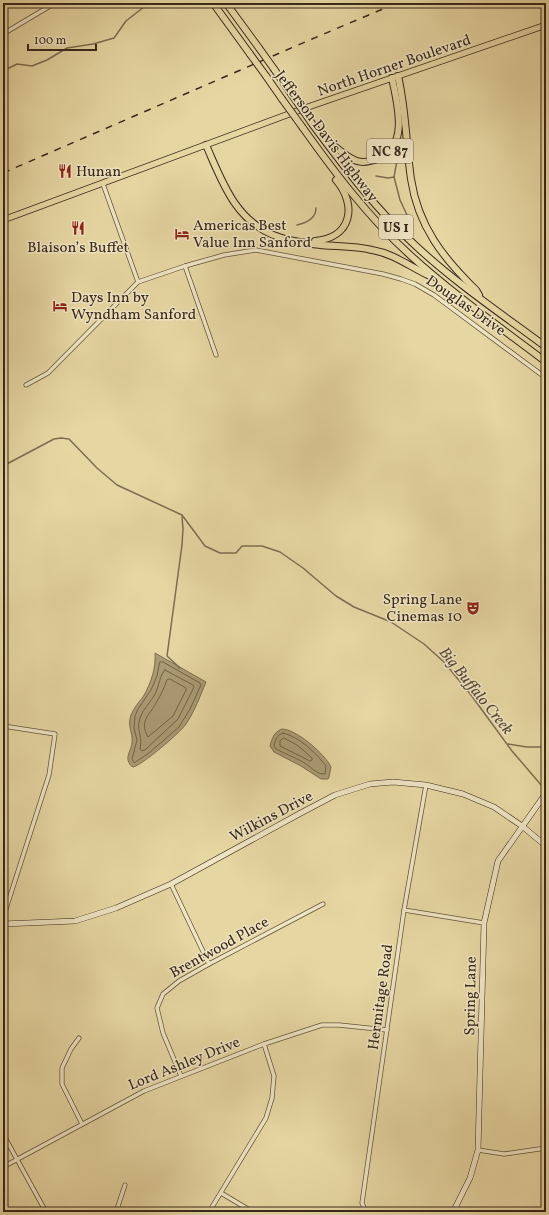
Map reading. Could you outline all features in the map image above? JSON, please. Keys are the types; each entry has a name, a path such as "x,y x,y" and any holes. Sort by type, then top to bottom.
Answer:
{"highway":[{"name":"Jefferson Davis Highway","path":"213,3 319,151 358,201 386,232 437,278 546,362"},
{"name":"Jefferson Davis Highway","path":"226,3 355,181 394,225 435,262 482,300 546,347"},
{"name":"NC 87","path":"324,140 332,143 347,156 358,161 372,161 381,158 390,151 399,130 395,77"},
{"path":"395,77 402,93 411,179 421,216 432,238 445,257 476,290 482,300"},
{"path":"206,145 227,192 236,205 245,217 269,234 283,239 312,244 355,246 374,250 395,257 437,278"},
{"path":"302,242 320,240 332,236 342,230 346,222 349,206 347,197 328,170 319,151"}],"main road":[{"name":"North Horner Boulevard","path":"3,220 308,107 546,25"}],"street":[{"path":"3,34 55,3"},
{"path":"103,184 138,282"},
{"name":"Douglas Drive","path":"26,385 48,373 138,282 224,255 256,250 352,267 415,284 434,295 546,378"},
{"path":"185,266 216,355"},
{"path":"3,726 55,734 49,775 3,918"},
{"name":"Wilkins Drive","path":"3,924 75,921 116,908 171,884 335,795 370,784 393,782 426,785 463,794 494,807 522,826 546,846"},
{"name":"Hermitage Road","path":"366,1212 362,1202 404,910 426,785"},
{"name":"Spring Lane","path":"453,1212 470,1178 478,1150 484,922 498,861 546,793"},
{"path":"171,884 209,964"},
{"name":"Brentwood Place","path":"181,1076 163,1033 157,1008 164,994 209,964 323,904"},
{"path":"404,910 484,922"},
{"name":"Lord Ashley Drive","path":"3,1167 144,1091 264,1044 322,1025 339,1025 387,1030"},
{"path":"79,1038 71,1049 62,1068 62,1084 82,1124"},
{"path":"209,1212 266,1118 272,1098 274,1076 264,1044"},
{"path":"3,1134 46,1212"},
{"path":"478,1150 504,1154 546,1148"},
{"path":"116,1212 126,1185"},
{"path":"221,1193 253,1212"}],"water":[{"path":"155,653 206,682 192,714 183,728 152,755 133,767 130,765 128,760 132,742 130,719 133,710 143,697 151,681 155,665"},
{"path":"282,729 295,733 317,749 331,767 328,779 321,779 301,766 274,752 270,746 272,740 275,734"}],"waterway":[{"path":"3,71 17,64 32,66 47,60 67,48 93,44 114,38 126,21 149,3"},
{"path":"398,155 394,177 400,200 407,215"},
{"path":"376,176 388,178 394,177"},
{"path":"297,225 307,222 312,218 316,212 316,208"},
{"name":"Big Buffalo Creek","path":"3,466 54,439 69,439 97,468 117,485 182,515 205,546 220,553 236,553 242,546 262,546 280,552 303,568 336,596 354,607 391,622 424,644 444,662 471,695 512,751 542,786"},
{"path":"179,668 167,656 182,545 182,517"},
{"path":"508,744 527,747 546,747"}],"railway":[{"path":"3,173 397,3"}],"place":[{"name":"Hunan","path":"65,171"},
{"name":"Blaison’s Buffet","path":"78,228"},
{"name":"Americas Best Value Inn Sanford","path":"182,234"},
{"name":"Days Inn by Wyndham Sanford","path":"60,306"},
{"name":"Spring Lane Cinemas 10","path":"473,608"}]}
